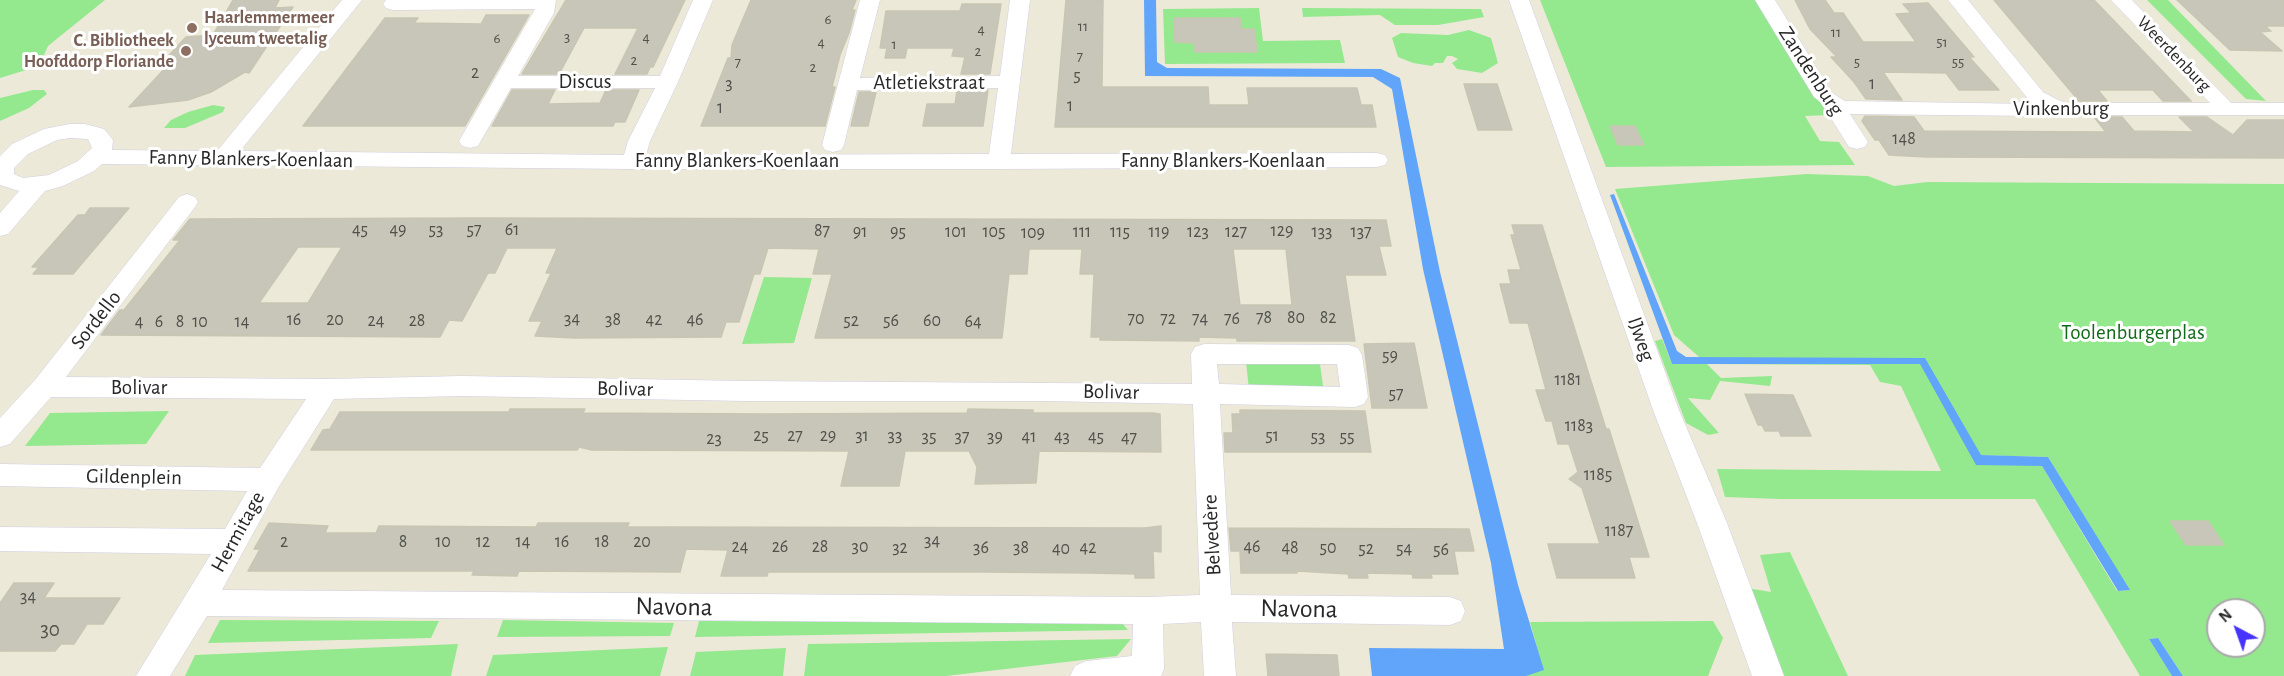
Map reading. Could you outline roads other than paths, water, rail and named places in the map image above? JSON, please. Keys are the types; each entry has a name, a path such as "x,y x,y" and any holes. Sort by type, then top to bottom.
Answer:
{"street":[{"path":"223,158 352,0"},
{"path":"633,162 639,141 668,82 703,0"},
{"path":"833,145 870,0"},
{"name":"Atletiekstraat","path":"999,162 1020,0"},
{"name":"IJweg","path":"1519,0 1666,410 1712,523 1768,676"},
{"name":"Zandenburg","path":"1765,0 1824,97 1839,106 1838,112 1857,142"},
{"path":"1958,0 2037,96 2051,105"},
{"name":"Weerdenburg","path":"2121,0 2219,100 2225,109"},
{"path":"393,4 546,2 544,13 502,82 470,141"},
{"name":"Discus","path":"502,82 668,82"},
{"name":"Atletiekstraat","path":"848,84 1010,82"},
{"name":"Vinkenburg","path":"1839,106 2037,110 2051,105 2067,109 2284,109"},
{"path":"70,131 85,131 96,134 102,140 103,148 97,157 72,175 37,185 5,189 2,173 4,159 35,141 70,131"},
{"name":"Fanny Blankers-Koenlaan","path":"97,157 633,162 1377,160"},
{"path":"0,228 37,185"},
{"name":"Sordello","path":"0,435 44,387 187,202"},
{"name":"Bolivar","path":"44,387 326,389 462,386 1355,397 1349,355 1204,354 1206,394"},
{"name":"Hermitage","path":"152,676 199,603 268,480 326,389"},
{"name":"Belvedère","path":"1206,394 1220,676"},
{"name":"Gildenplein","path":"0,475 268,480"},
{"path":"0,539 233,542"},
{"name":"Navona","path":"199,603 1148,611 1216,608 1450,611"},
{"path":"1086,676 1148,669 1148,611"}],"water":[{"path":"1144,0 1156,0 1157,62 1167,68 1381,69 1400,78 1440,272 1518,585 1544,670 1526,676 1372,676 1369,648 1504,649 1491,563 1423,269 1392,89 1373,77 1145,76"},
{"path":"1614,194 1677,351 1686,357 1925,358 1981,455 2048,457 2130,590 2118,591 2042,466 1976,465 1920,364 1672,364 1610,195"},
{"path":"2158,638 2183,676 2172,676 2149,639"}],"place":[{"name":"Haarlemmermeer lyceum tweetalig","path":"192,28"},
{"name":"C. Bibliotheek Hoofddorp Floriande","path":"186,51"}],"park label":[{"name":"Toolenburgerplas","path":"2133,333"}]}
